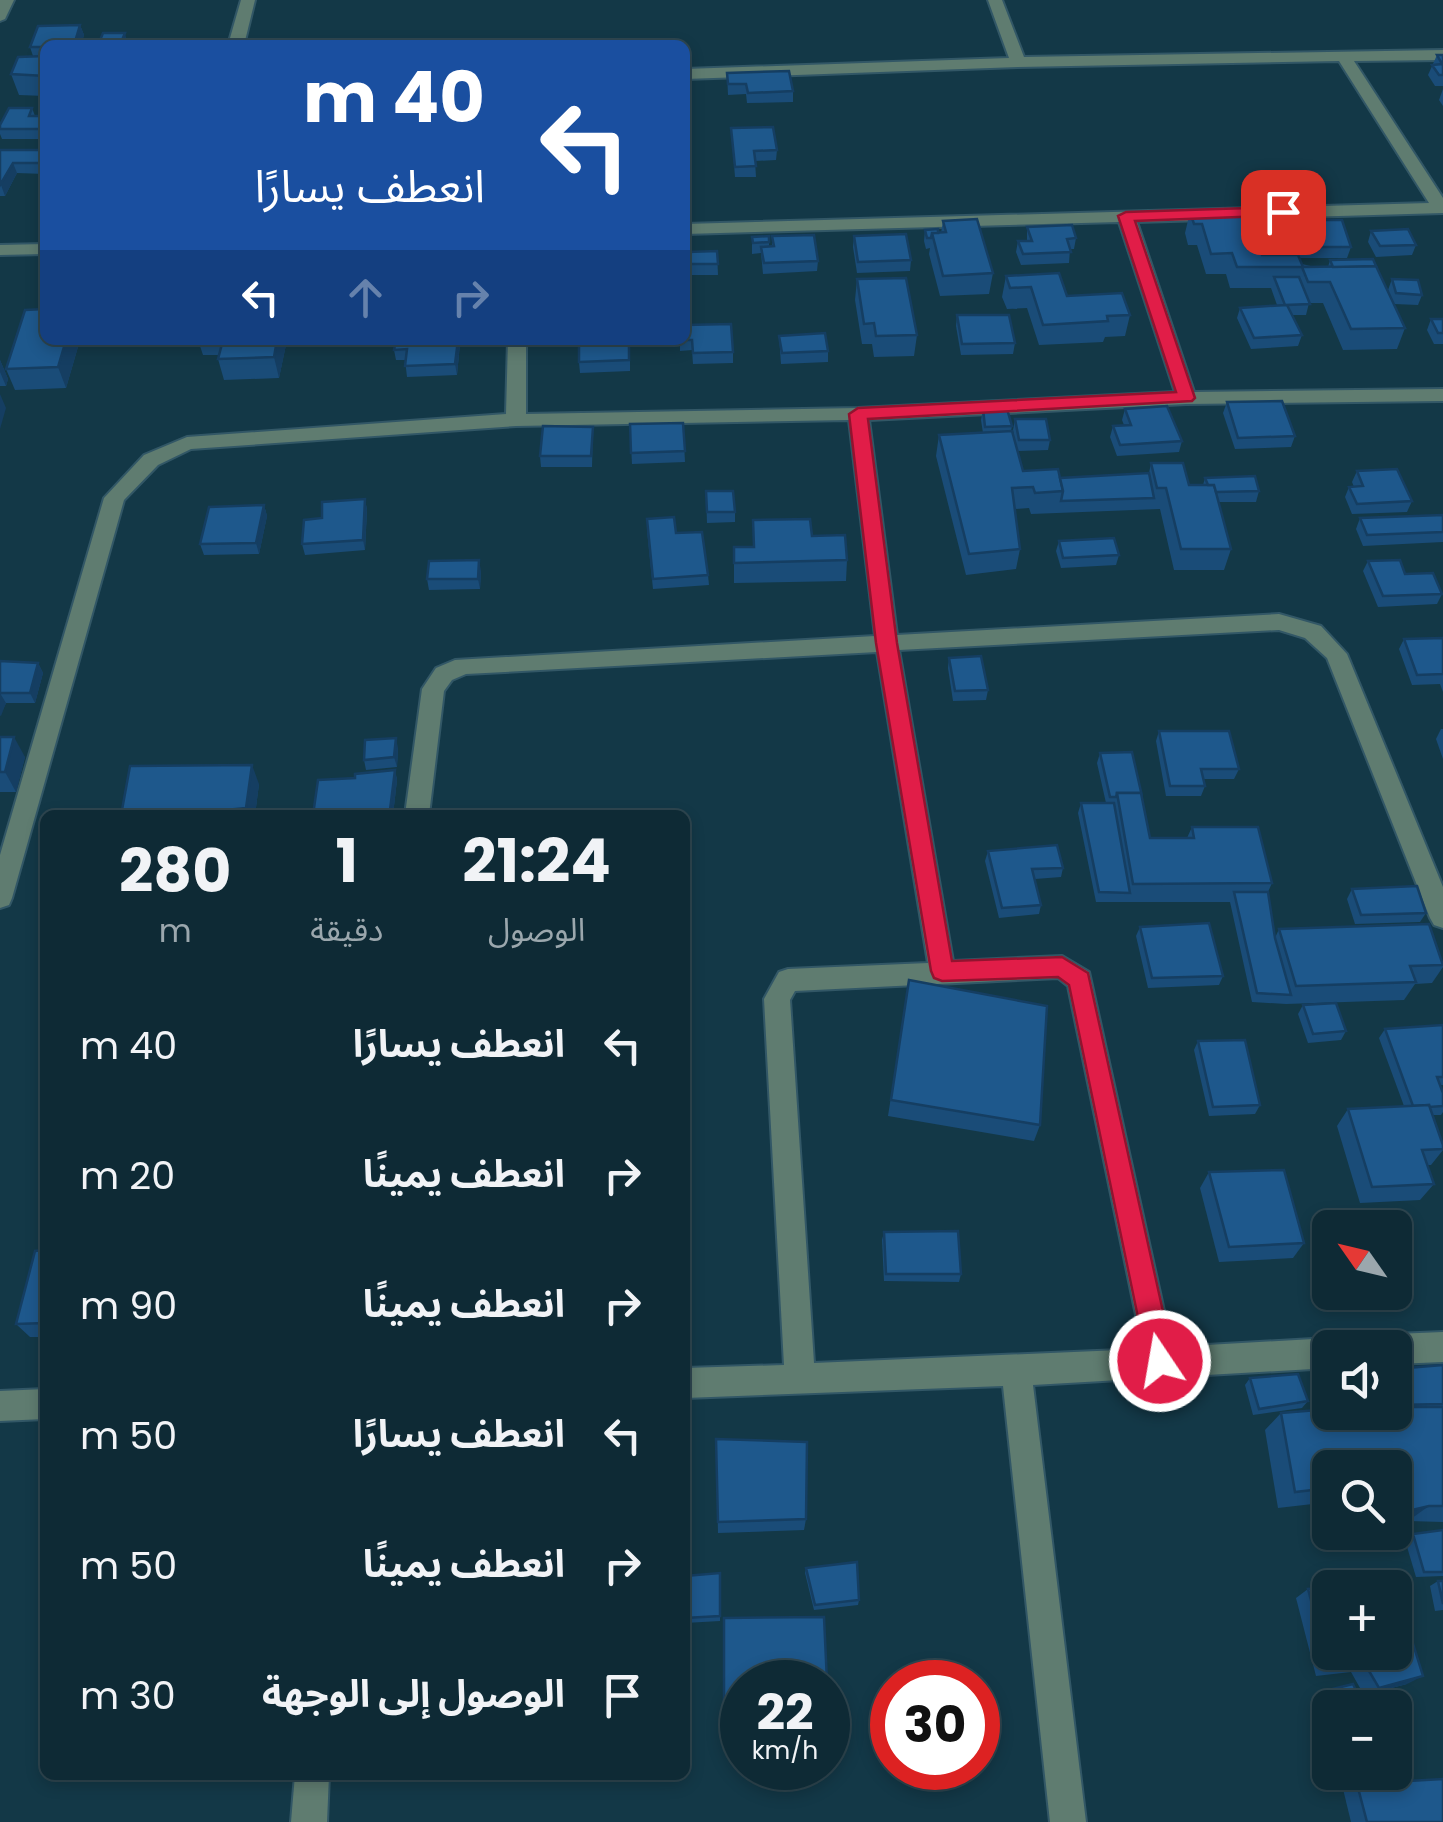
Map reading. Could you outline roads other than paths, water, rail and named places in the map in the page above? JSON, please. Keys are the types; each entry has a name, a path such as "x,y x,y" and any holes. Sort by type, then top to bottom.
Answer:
{"street":[{"path":"0,16 7,0"},
{"path":"237,40 248,0"},
{"path":"995,0 1018,62"},
{"path":"690,74 1018,62 1443,55"},
{"path":"1344,57 1442,208"},
{"path":"690,225 1442,208"},
{"path":"1126,216 1186,398"},
{"path":"0,250 40,249"},
{"path":"516,420 517,345"},
{"path":"0,898 6,850 114,498 151,460 186,443 516,420 858,414 1186,398 1443,395"},
{"path":"858,414 886,643 942,971"},
{"path":"418,810 434,689 444,674 463,666 1279,622 1314,632 1336,654 1443,918"},
{"path":"800,1380 777,1000 780,989 788,980 942,971 1062,967 1080,980 1160,1361"},
{"path":"1412,1348 1443,1347"},
{"path":"690,1383 1016,1371 1312,1353"},
{"path":"1016,1371 1068,1822"},
{"path":"0,1406 40,1404"},
{"path":"308,1822 312,1780"}]}
